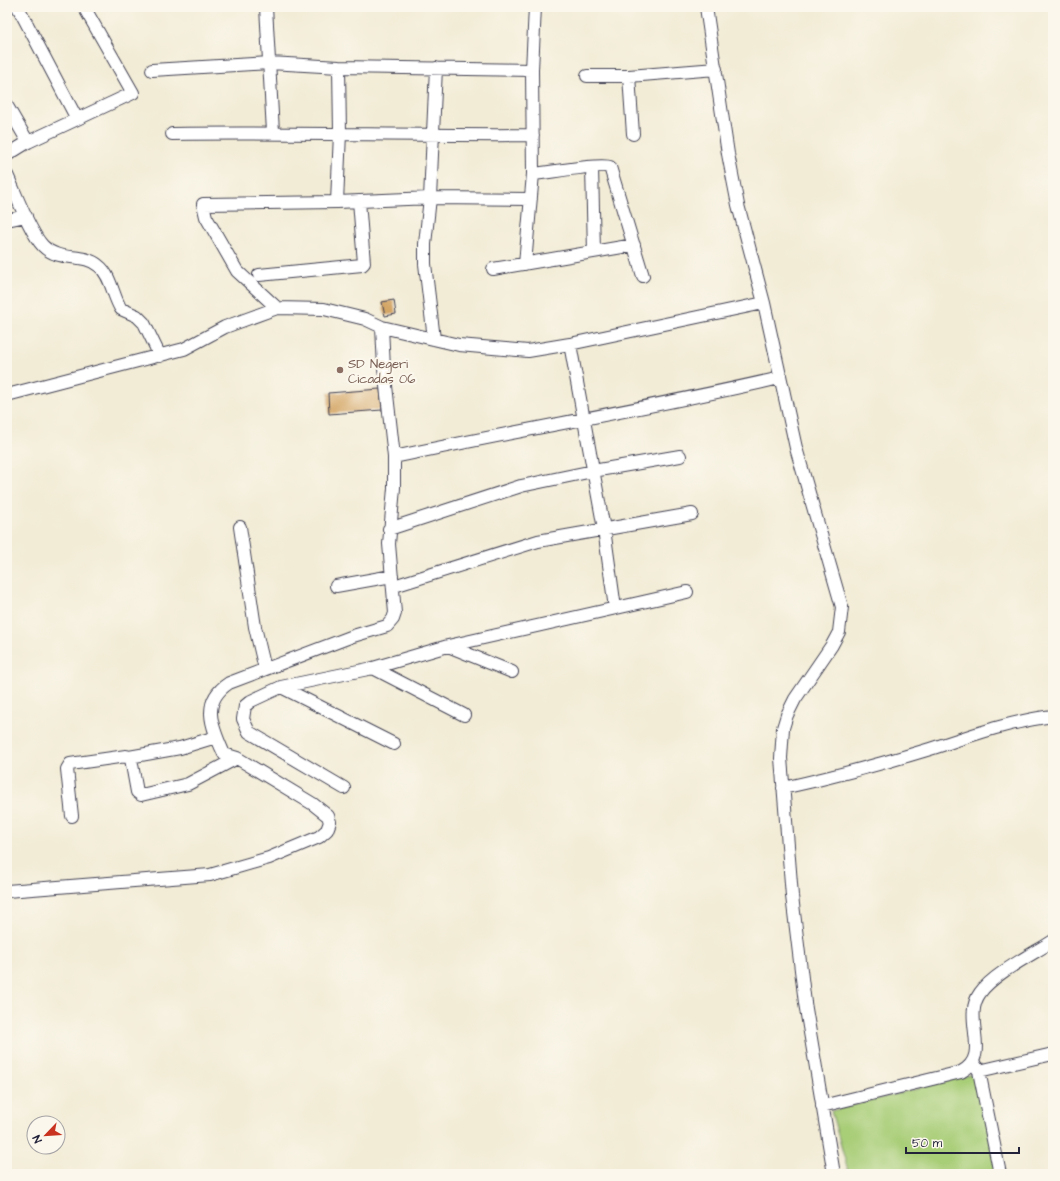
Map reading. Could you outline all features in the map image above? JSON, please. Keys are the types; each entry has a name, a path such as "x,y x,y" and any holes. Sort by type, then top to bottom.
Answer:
{"street":[{"path":"18,7 77,119"},
{"path":"7,155 28,142 133,93 84,7"},
{"path":"266,7 273,132"},
{"path":"525,264 533,174 532,70 535,7"},
{"path":"706,7 732,176 764,303 796,448 842,607 839,632 832,645 795,699 787,715 782,743 783,788 792,896 805,1003 834,1174"},
{"path":"152,70 270,63 339,67 532,70"},
{"path":"337,202 340,133 339,67"},
{"path":"434,338 425,264 425,244 434,136 436,68"},
{"path":"587,76 629,76 716,69"},
{"path":"629,76 633,134"},
{"path":"7,106 28,142"},
{"path":"172,134 273,132 434,136 533,135"},
{"path":"533,174 592,167 610,167 643,276"},
{"path":"592,167 594,252"},
{"path":"7,175 36,237 51,253 62,257 87,260 100,266 121,309 137,316 144,323 160,356"},
{"path":"277,308 237,271 206,216 203,204 337,202 430,198 530,199"},
{"path":"259,275 362,265 364,263 359,201"},
{"path":"7,220 26,216"},
{"path":"493,269 634,245"},
{"path":"7,395 184,349 225,327 277,308 324,309 365,319 382,327 459,345 528,351 570,344 764,303"},
{"path":"7,891 210,875 269,858 319,837 327,830 330,822 328,816 323,812 237,758 224,754 216,737 210,711 212,700 218,690 243,676 353,636 387,626 393,620 395,613 390,529 394,488 394,457 384,368 382,327"},
{"path":"570,344 604,529 615,608"},
{"path":"394,457 516,431 583,420 684,400 780,378"},
{"path":"390,529 521,486 593,471 680,456"},
{"path":"336,586 393,581 538,541 692,514"},
{"path":"240,527 255,627 265,669"},
{"path":"344,788 249,732 245,726 243,713 245,706 251,701 281,687 373,668 448,646 687,592"},
{"path":"448,646 512,672"},
{"path":"373,668 464,716"},
{"path":"281,687 394,744"},
{"path":"783,788 833,777 1004,726 1053,716"},
{"path":"72,816 68,790 68,766 180,748 216,737"},
{"path":"129,757 137,792 141,795 188,784 237,758"},
{"path":"1000,1174 976,1066 977,1051 973,1024 975,1005 980,994 992,980 1053,941"},
{"path":"822,1106 961,1072 976,1066 1053,1054"}],"green space":[{"path":"977,1073 998,1174 849,1174 831,1111"}],"building":[{"path":"394,300 396,314 385,316 382,302"},
{"path":"380,389 382,410 329,414 328,393"}],"place":[{"name":"SD Negeri Cicadas 06","path":"340,370"}]}
